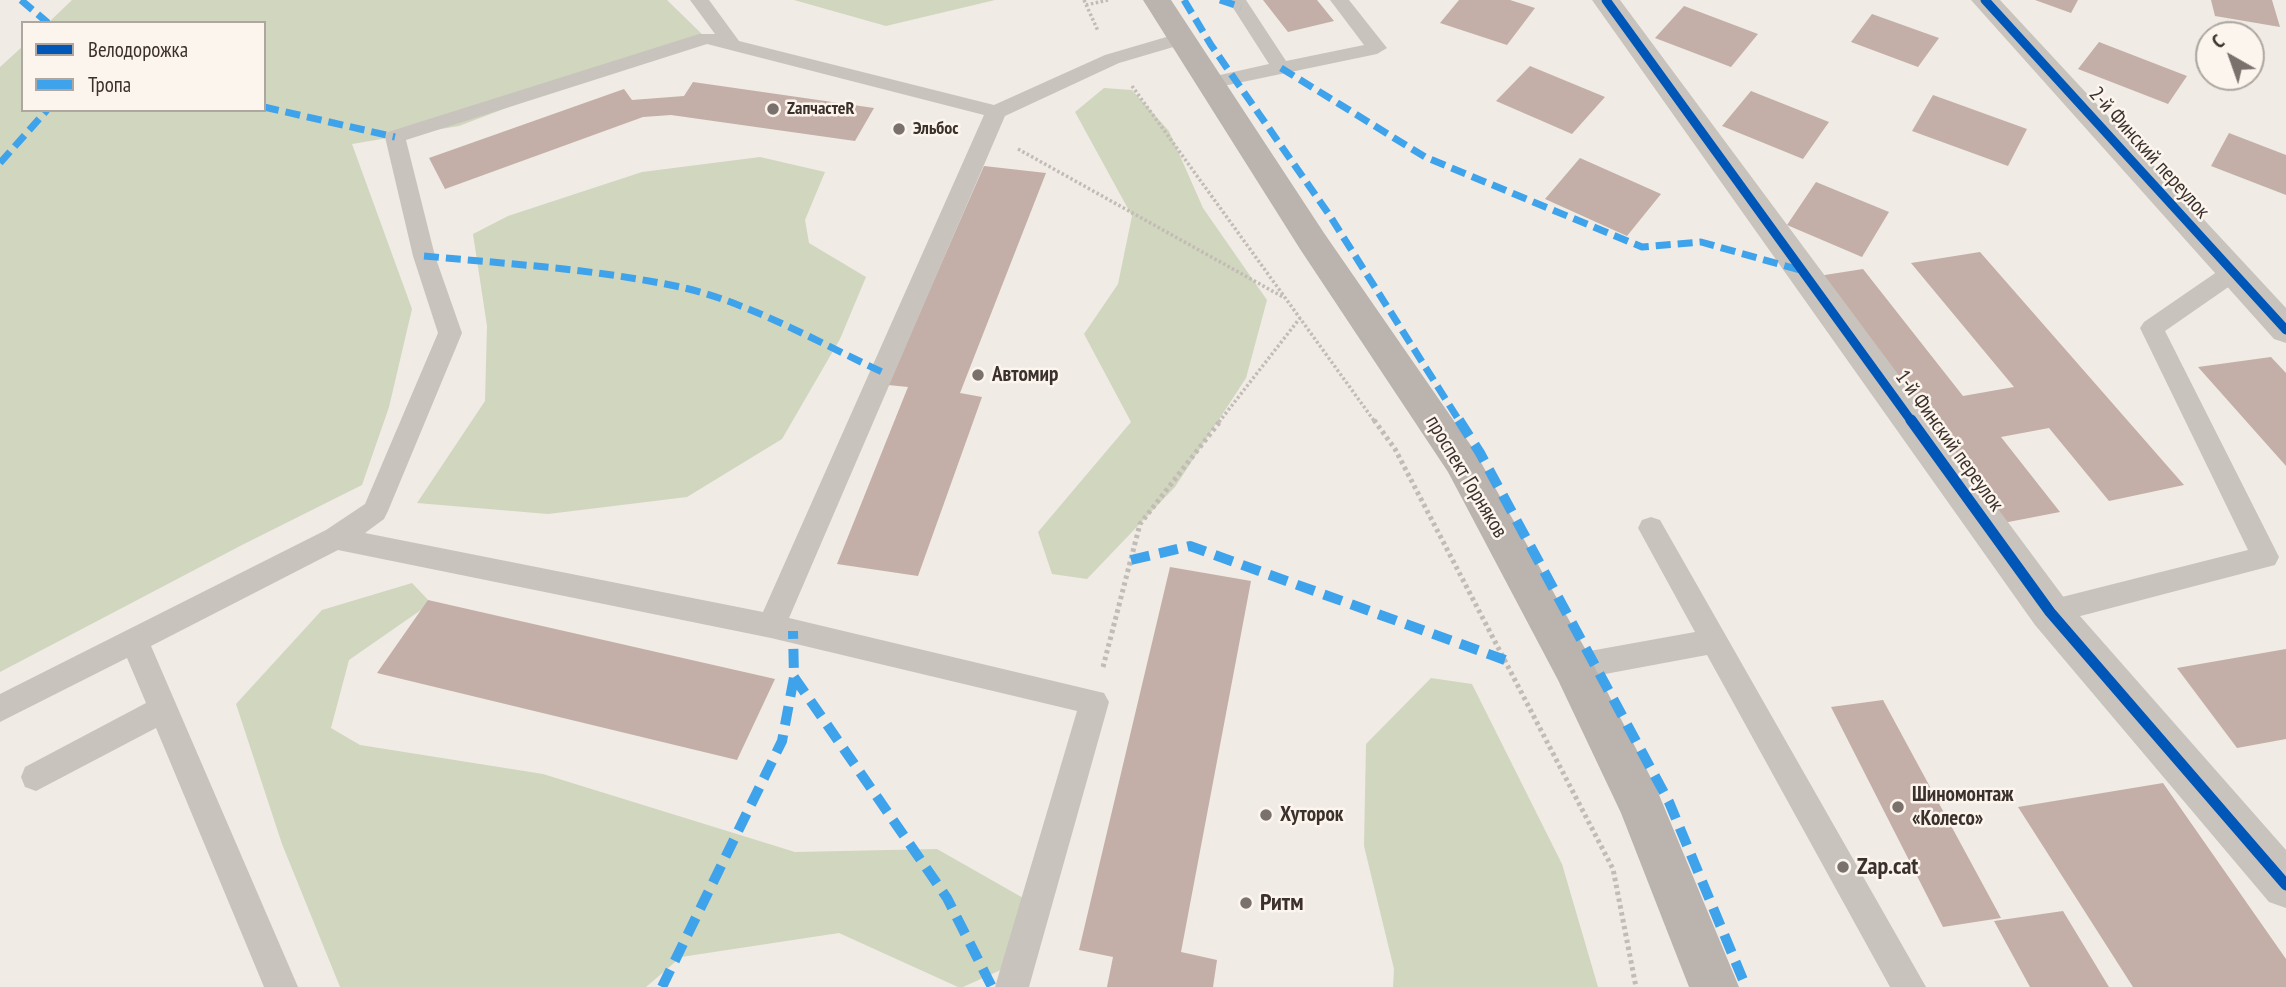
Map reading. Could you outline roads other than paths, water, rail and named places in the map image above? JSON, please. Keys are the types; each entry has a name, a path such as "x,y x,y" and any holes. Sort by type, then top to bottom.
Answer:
{"main road":[{"name":"проспект Горняков","path":"1157,0 1209,83 1461,461 1573,667 1641,805 1714,987"}],"street":[{"name":"1-й Финский переулок","path":"1606,0 2050,612 2286,886"},
{"name":"2-й Финский переулок","path":"1985,0 2286,330"}],"lane":[{"path":"699,0 732,44"},
{"path":"1237,0 1281,68"},
{"path":"1209,83 1377,48 1339,0"},
{"path":"0,709 336,538 375,511 450,333 424,256 395,137 706,38 991,122"},
{"path":"771,626 991,122 1112,59 1180,39"},
{"path":"2050,612 2265,557 2152,328 2232,273"},
{"path":"1651,528 1909,987"},
{"path":"336,538 771,626 1094,702 1012,987"},
{"path":"134,640 281,987"},
{"path":"1573,667 1715,641"},
{"path":"36,777 163,709"}],"place":[{"name":"ZапчастеR","path":"773,109"},
{"name":"Эльбос","path":"899,129"},
{"name":"Автомир","path":"978,375"},
{"name":"Шиномонтаж «Колесо»","path":"1898,807"},
{"name":"Хуторок","path":"1266,815"},
{"name":"Zap.cat","path":"1843,867"},
{"name":"Ритм","path":"1246,903"}]}
